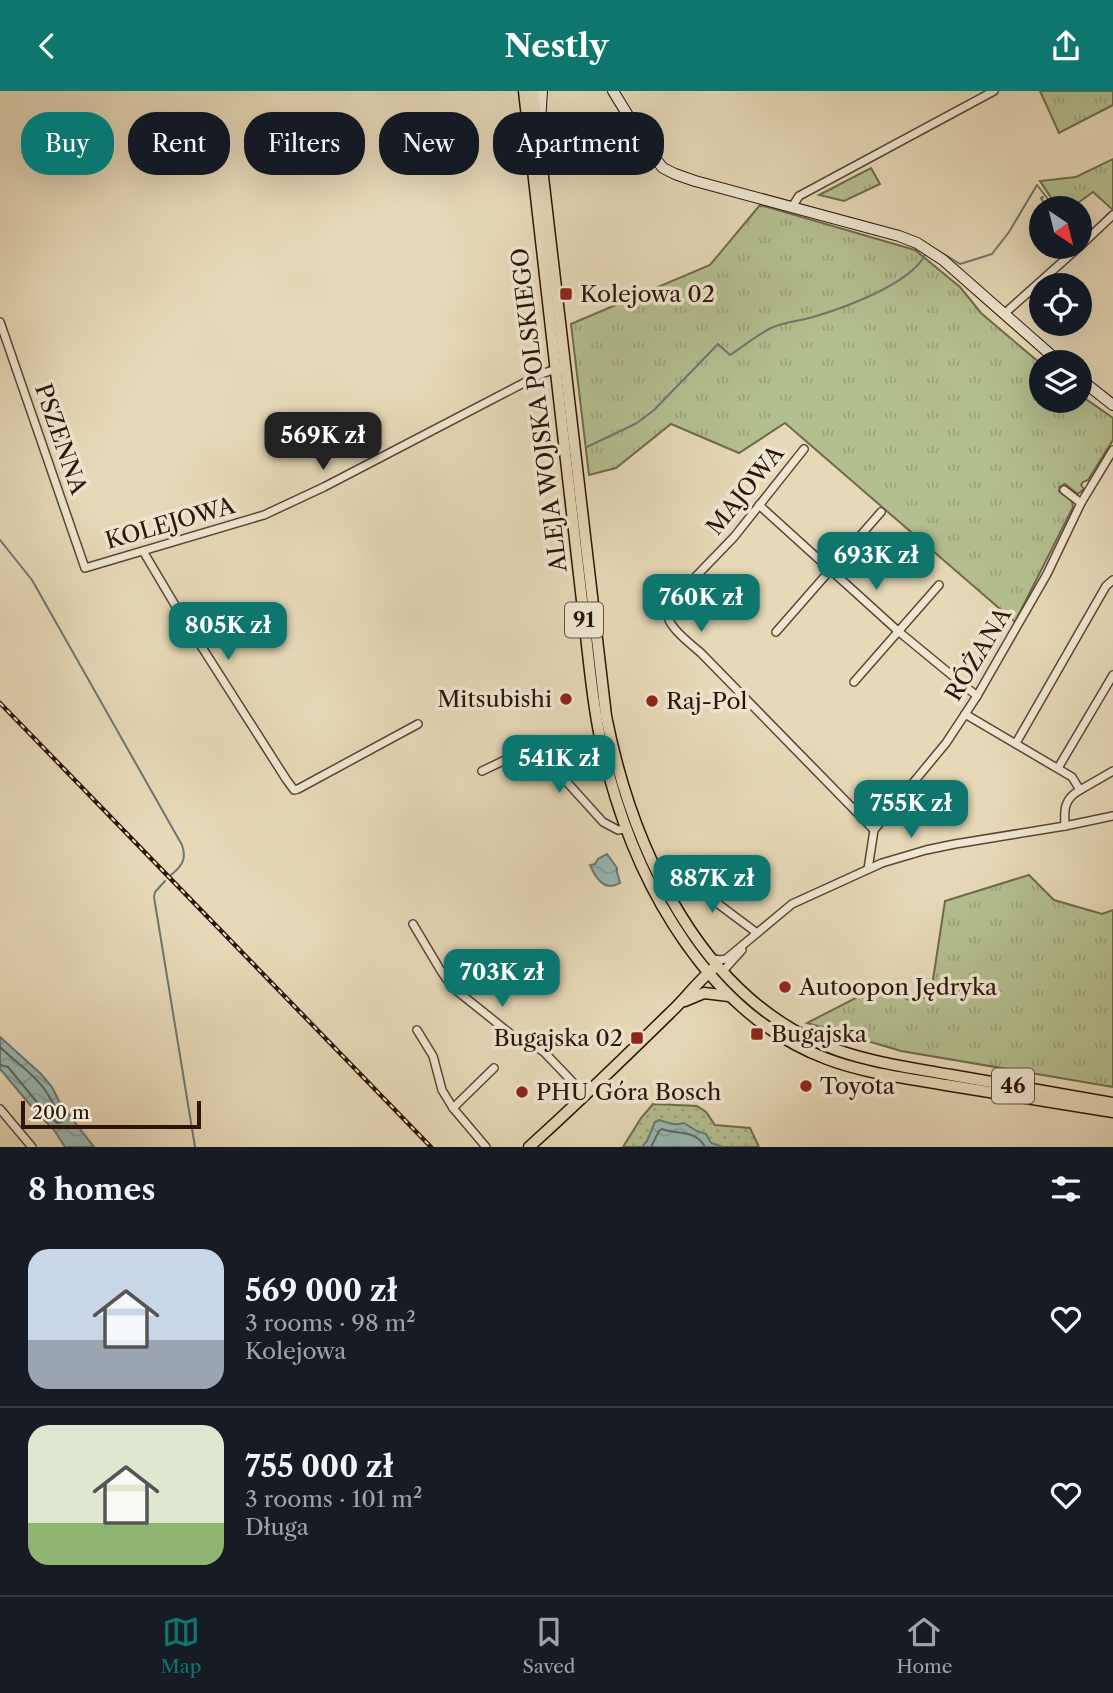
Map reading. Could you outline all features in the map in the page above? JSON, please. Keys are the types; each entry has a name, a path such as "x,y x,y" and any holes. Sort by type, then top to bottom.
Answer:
{"main road":[{"name":"ALEJA WOJSKA POLSKIEGO","path":"524,91 603,700 618,773 640,838 658,876 729,996 750,1016 798,1047 858,1069 1113,1112"},
{"name":"ALEJA WOJSKA POLSKIEGO","path":"533,91 536,112"},
{"name":"ALEJA WOJSKA POLSKIEGO","path":"543,175 593,697 609,776 626,829 657,896 680,932 715,969 769,1014 806,1037 836,1050 886,1063 1113,1103"},
{"path":"530,1147 715,969"},
{"path":"680,1004 704,993 729,996"}],"street":[{"path":"541,112 542,91"},
{"path":"613,91 663,168 695,181 917,243 943,260 1045,350"},
{"path":"792,207 799,196 994,91"},
{"path":"1092,234 1113,215"},
{"path":"1004,314 1065,259"},
{"name":"PSZENNA","path":"0,322 85,568"},
{"name":"KOLEJOWA","path":"85,568 264,515 541,374 561,367"},
{"path":"1092,388 1113,405"},
{"name":"MAJOWA","path":"804,449 734,537 668,606 667,614 674,629 710,662 874,830"},
{"name":"RÓŻANA","path":"874,830 946,743 977,697 1047,574 1081,503 1113,450"},
{"path":"1063,490 1081,503"},
{"path":"759,505 898,631 977,697"},
{"path":"776,632 881,512"},
{"path":"142,551 295,790 418,724"},
{"path":"1016,743 1106,586 1113,580"},
{"path":"854,682 939,585"},
{"path":"1058,768 1113,675"},
{"path":"965,715 1072,777 1080,790"},
{"path":"482,771 530,748 536,748 603,821 618,830 626,829"},
{"path":"1065,826 1066,803 1074,793 1113,771"},
{"path":"715,969 734,960 757,933 792,904 896,858 926,850 1113,816"},
{"path":"868,869 874,830"},
{"path":"682,877 757,933"},
{"path":"413,923 440,971 452,986 512,1035 544,1052 585,1095"},
{"path":"715,969 720,960 726,959 746,944"},
{"path":"417,1030 433,1056 442,1090 453,1108 486,1147"},
{"path":"453,1108 494,1068"},
{"path":"0,1109 32,1147"}],"green space":[{"path":"1040,91 1113,91 1113,105 1059,133"},
{"path":"1113,159 1113,210 1093,192 1088,196 1050,196 1040,181 1076,177"},
{"path":"871,168 880,184 844,201 819,195"},
{"path":"760,205 915,250 960,287 981,313 1029,354 1029,413 1092,413 1092,403 1113,418 1113,440 1088,480 1081,485 1084,489 1078,494 1065,484 1060,487 1059,491 1072,501 1073,507 1015,622 785,423 739,453 671,424 616,468 589,475 571,324 710,265"},
{"path":"1029,875 1054,900 1102,914 1113,910 1113,1087 901,1051 807,1023 879,986 916,1003 931,993 945,901"},
{"path":"653,1104 697,1106 706,1112 715,1125 750,1128 759,1147 623,1147"}],"water":[{"path":"607,854 617,868 620,883 610,886 602,883 590,865"},
{"path":"0,1037 41,1074 94,1147 65,1147 54,1130 0,1069"},
{"path":"659,1120 684,1123 706,1134 711,1143 723,1147 642,1147 655,1122"}],"waterway":[{"path":"1030,196 1037,185 1046,196"},
{"path":"929,246 960,264 992,254 1029,198"},
{"path":"587,447 637,423 654,410 718,344 730,355 771,328 858,301 906,276 925,255"},
{"path":"0,540 32,580 182,845 182,862 171,875"},
{"path":"165,881 154,897 195,1147"}],"railway":[{"path":"0,703 431,1147"}],"place":[{"name":"Kolejowa 02","path":"566,294"},
{"name":"Mitsubishi","path":"566,699"},
{"name":"Raj-Pol","path":"652,701"},
{"name":"Autoopon Jędryka","path":"785,987"},
{"name":"Bugajska","path":"757,1034"},
{"name":"Bugajska 02","path":"637,1038"},
{"name":"Toyota","path":"806,1086"},
{"name":"PHU Góra Bosch","path":"522,1092"}]}
